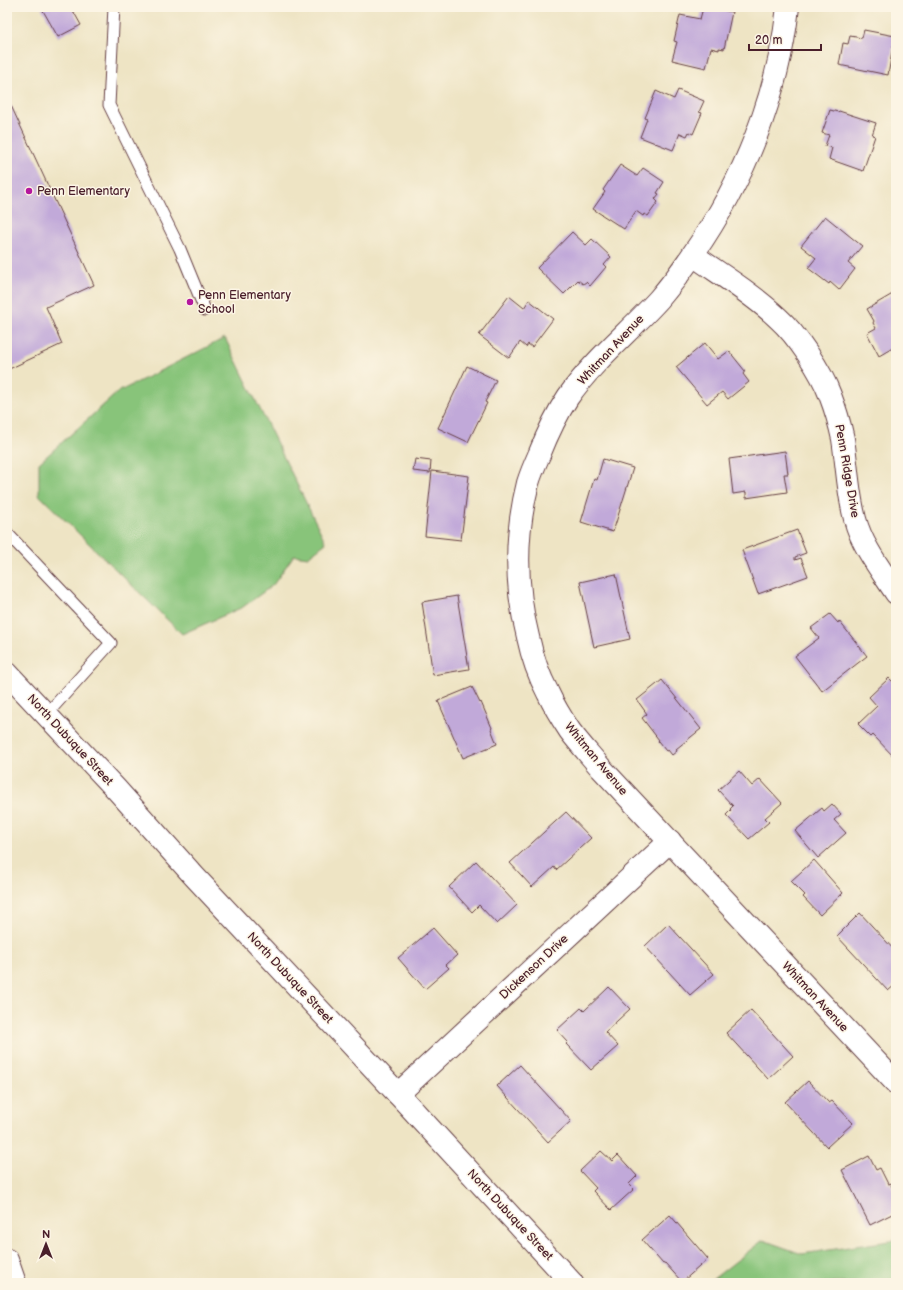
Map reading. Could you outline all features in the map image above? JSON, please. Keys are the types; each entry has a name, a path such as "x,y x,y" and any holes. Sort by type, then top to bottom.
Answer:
{"street":[{"name":"Whitman Avenue","path":"788,7 786,30 762,123 744,167 714,223 659,298 594,365 568,398 547,434 529,481 520,525 517,569 522,614 533,657 547,692 570,731 600,767 896,1083"},
{"name":"Penn Ridge Drive","path":"692,255 779,318 800,344 820,374 830,395 842,437 850,497 855,520 860,534 871,553 893,582"},
{"name":"North Dubuque Street","path":"7,673 572,1283"},
{"name":"Dickenson Drive","path":"398,1094 670,841"},
{"path":"7,1260 15,1283"}],"lane":[{"path":"114,7 109,105 180,249 205,310"},
{"path":"7,533 111,643 46,715"}],"green space":[{"path":"225,338 326,543 308,557 294,555 273,585 243,607 182,634 39,495 39,463 118,392"},
{"path":"763,1240 802,1254 896,1240 896,1283 708,1283"}],"building":[{"path":"41,7 71,7 81,25 58,37"},
{"path":"703,8 711,10 712,8 732,12 724,49 719,48 719,50 711,48 706,68 672,60 677,42 674,41 680,15 700,19"},
{"path":"864,30 895,36 888,75 839,65 843,43 848,44 850,36 862,38"},
{"path":"678,90 704,101 699,112 702,113 693,134 689,132 687,136 680,133 673,150 640,137 647,119 645,118 656,91 674,99"},
{"name":"Penn Elementary","path":"7,97 94,285 46,307 62,344 7,370"},
{"path":"830,110 839,111 876,123 872,135 875,136 863,171 829,159 832,148 825,146 829,135 822,133"},
{"path":"620,165 637,176 643,168 664,182 655,199 658,202 648,216 644,214 643,216 636,211 624,229 593,209 605,192 603,190"},
{"path":"825,216 862,246 848,263 855,269 839,290 830,282 829,284 808,268 816,258 801,246"},
{"path":"572,232 586,245 592,239 611,257 604,265 606,267 590,286 586,282 583,284 578,280 564,294 537,268"},
{"path":"896,292 896,346 879,356 867,333 876,328 867,309"},
{"path":"509,296 524,308 529,300 553,319 532,347 528,344 526,347 520,342 509,358 479,335"},
{"path":"705,343 718,359 729,351 745,371 743,374 749,382 728,399 722,392 707,404 676,367"},
{"path":"467,366 496,380 485,402 487,403 468,442 438,428"},
{"path":"785,451 788,474 784,474 787,492 746,498 746,492 733,494 729,459"},
{"path":"415,459 431,461 430,473 413,471"},
{"path":"603,459 633,468 613,532 581,522 594,479 597,480"},
{"path":"432,471 469,476 461,540 425,536"},
{"path":"797,530 806,553 795,557 795,560 801,558 808,576 758,594 742,550"},
{"path":"616,574 630,639 594,647 580,582"},
{"path":"457,596 469,669 433,675 422,602"},
{"path":"830,614 838,623 839,621 867,656 822,691 795,656 819,638 811,628"},
{"path":"889,678 896,685 896,759 873,735 871,737 858,724 877,706 869,697"},
{"path":"662,680 701,729 676,749 677,751 672,755 668,750 666,751 642,718 647,714 637,700"},
{"path":"472,687 480,703 481,702 497,744 463,758 438,701"},
{"path":"739,771 752,786 760,779 782,803 765,818 769,822 749,839 726,815 733,806 718,790"},
{"path":"832,804 841,814 834,820 846,833 818,858 795,831 822,808 824,811"},
{"path":"566,812 591,838 556,870 554,867 532,887 510,863"},
{"path":"814,860 843,893 820,915 803,897 805,895 791,881"},
{"path":"476,861 517,905 497,924 479,905 472,912 449,887"},
{"path":"860,913 896,952 896,984 888,991 837,936"},
{"path":"668,924 714,974 690,995 645,946"},
{"path":"433,928 457,955 446,965 449,968 425,989 398,958"},
{"path":"609,987 630,1009 605,1032 618,1046 591,1070 566,1044 568,1042 557,1030 581,1008 584,1011"},
{"path":"751,1010 793,1056 768,1079 726,1033"},
{"path":"520,1065 571,1121 548,1142 497,1086"},
{"path":"808,1081 829,1103 832,1101 853,1123 827,1147 785,1102"},
{"path":"601,1151 612,1161 618,1155 637,1176 629,1184 634,1189 611,1210 593,1191 596,1188 580,1171"},
{"path":"869,1156 876,1170 880,1168 888,1184 890,1183 896,1194 896,1212 870,1225 842,1170"},
{"path":"670,1215 708,1259 682,1282 665,1263 663,1264 642,1240"}],"place":[{"name":"Penn Elementary","path":"29,191"},
{"name":"Penn Elementary School","path":"190,302"}]}
